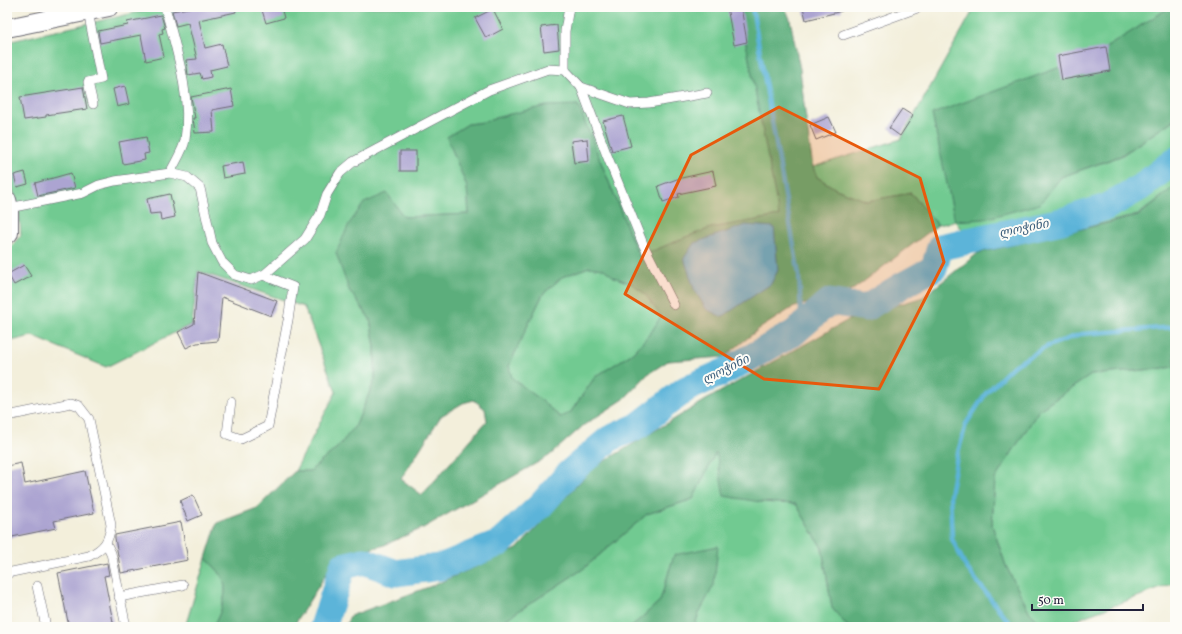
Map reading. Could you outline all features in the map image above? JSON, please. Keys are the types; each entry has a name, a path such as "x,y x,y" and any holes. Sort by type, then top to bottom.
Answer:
{"street":[{"path":"7,28 109,7"},
{"path":"7,235 9,233 8,204"}],"lane":[{"path":"165,7 184,80 187,117 185,141 170,173"},
{"path":"569,7 565,31 565,70 581,88 643,244 674,305"},
{"path":"843,36 920,7"},
{"path":"88,11 101,79 88,82 93,104"},
{"path":"8,204 83,193 99,185 115,181 170,173 187,177 200,188 212,243 222,262 235,274 251,280 263,275 305,238 320,215 327,194 340,173 353,162 489,90 548,70 565,70"},
{"path":"581,88 630,104 648,103 707,93"},
{"path":"231,402 227,434 241,439 268,426 293,287 263,275"},
{"path":"7,416 71,403 79,406 89,419 111,526 110,536 106,543 100,550 89,556 7,573"},
{"path":"106,543 110,553 126,627"},
{"path":"119,597 183,585"},
{"path":"37,586 46,627"}],"highlighted area":[{"path":"779,107 920,178 944,262 879,389 764,379 625,294 691,155"}],"green space":[{"path":"160,7 739,7 780,216 711,228 639,257 578,105 506,115 484,122 468,124 447,137 467,187 469,214 403,217 349,290 370,319 375,347 375,379 356,425 338,447 310,471 295,471 336,392 304,307 198,271 192,324 106,367 32,336 7,342 7,251 21,235 19,212 7,167 7,42"},
{"path":"739,7 785,7 790,19 800,69 813,167 817,177 836,189 867,201 911,193 938,225 854,289 792,308 759,329 724,357 668,361 648,374 624,399 584,425 549,456 423,528 382,546 351,553 333,563 293,627 213,627 225,595 224,582 221,574 206,558 217,523 257,508 295,471 310,471 338,447 356,425 375,379 375,347 370,319 349,290 336,253 349,224 364,203 387,193 404,217 469,214 467,187 447,137 468,124 484,122 506,115 546,106 578,105 639,257 711,228 779,216","holes":["589,267 604,269 614,277 632,284 644,293 661,316 652,331 633,353 595,377 570,413 560,417 541,400 512,378 509,366 543,294 562,277","474,400 485,409 487,421 422,495 401,479 441,416 463,403"]},
{"path":"975,7 1170,7 1096,54 933,115 955,220 1039,204 1061,177 1121,156 1175,119 1175,186 1138,215 978,253 955,221 938,225 911,193 867,201 836,189 817,177 813,167 901,139"},
{"path":"1170,7 1175,7 1175,119 1120,156 1061,177 1040,204 984,219 955,221 932,114 1096,54"},
{"path":"1175,186 1175,367 1091,375 1039,410 995,479 992,525 1006,566 1030,613 1045,627 848,627 832,608 822,548 796,504 760,502 724,496 716,452 693,499 647,514 583,569 494,627 345,627 350,616 434,585 517,549 593,468 709,398 848,320 923,297 978,253 1138,216"},
{"path":"589,267 604,269 614,277 632,284 644,293 662,316 652,331 633,353 595,377 570,413 560,417 541,400 511,378 509,366 543,294 562,277"},
{"path":"1175,367 1175,583 1056,627 1045,627 1030,613 1006,566 992,525 995,479 1039,410 1091,375"},
{"path":"716,451 760,502 796,504 822,548 832,608 848,627 694,627 699,613 674,555 660,601 631,627 494,627 583,569 647,514 693,499"},
{"path":"718,546 714,585 699,613 694,627 631,627 660,601 674,555"},
{"path":"206,558 219,572 224,582 225,595 221,609 213,627 185,627"}],"water":[{"path":"746,225 774,227 778,270 771,284 722,317 706,309 694,289 684,258 694,243"}],"building":[{"path":"193,7 235,7 236,12 199,20 205,48 222,44 227,66 210,70 211,77 202,79 200,73 188,75 186,60 197,59 188,23 176,26 172,11"},
{"path":"261,7 281,7 284,18 266,23"},
{"path":"727,7 741,7 747,42 734,45"},
{"path":"803,7 841,7 842,11 806,20"},
{"path":"493,9 503,29 486,38 475,18"},
{"path":"161,15 165,28 162,29 163,33 159,34 164,57 146,61 141,35 100,43 98,31 128,25 127,22"},
{"path":"557,25 559,49 544,51 541,27"},
{"path":"1106,47 1110,71 1062,80 1058,56"},
{"path":"125,86 129,104 117,107 113,89"},
{"path":"83,87 87,109 24,120 20,97"},
{"path":"231,89 234,106 212,110 214,132 195,133 193,118 195,118 191,97"},
{"path":"902,109 913,116 900,136 889,128"},
{"path":"623,116 631,146 612,151 603,121"},
{"path":"829,117 836,132 816,140 810,125"},
{"path":"146,137 149,153 144,154 145,160 123,164 119,142"},
{"path":"587,139 589,161 574,163 571,141"},
{"path":"400,151 416,151 416,171 400,171"},
{"path":"243,162 245,174 223,178 221,166"},
{"path":"713,171 716,186 678,194 679,197 663,202 658,186 677,179"},
{"path":"25,172 28,184 17,187 14,175"},
{"path":"71,173 75,188 38,196 35,183"},
{"path":"170,194 175,217 161,220 160,213 150,214 147,199"},
{"path":"24,265 31,276 14,285 8,274"},
{"path":"198,272 277,301 271,316 222,297 218,341 197,343 186,348 178,332 194,324"},
{"path":"21,463 25,484 85,471 94,513 54,521 56,528 7,538 7,466"},
{"path":"193,495 202,515 188,521 180,501"},
{"path":"181,522 188,560 121,573 115,535"},
{"path":"107,563 109,575 104,576 114,627 69,627 58,573"}],"waterway":[{"path":"752,7 799,275 801,314 794,333"},
{"name":"ლოჭინი","path":"323,627 343,566 364,561 396,573 440,567 500,543 540,506 570,472 609,439 638,426 686,389 726,371 794,333 829,302 866,308 901,286 934,268 940,247 1062,221 1106,207 1141,187 1175,160"},
{"path":"1013,627 966,567 952,539 950,495 957,456 966,424 986,393 1013,366 1048,346 1081,334 1175,327"}]}
